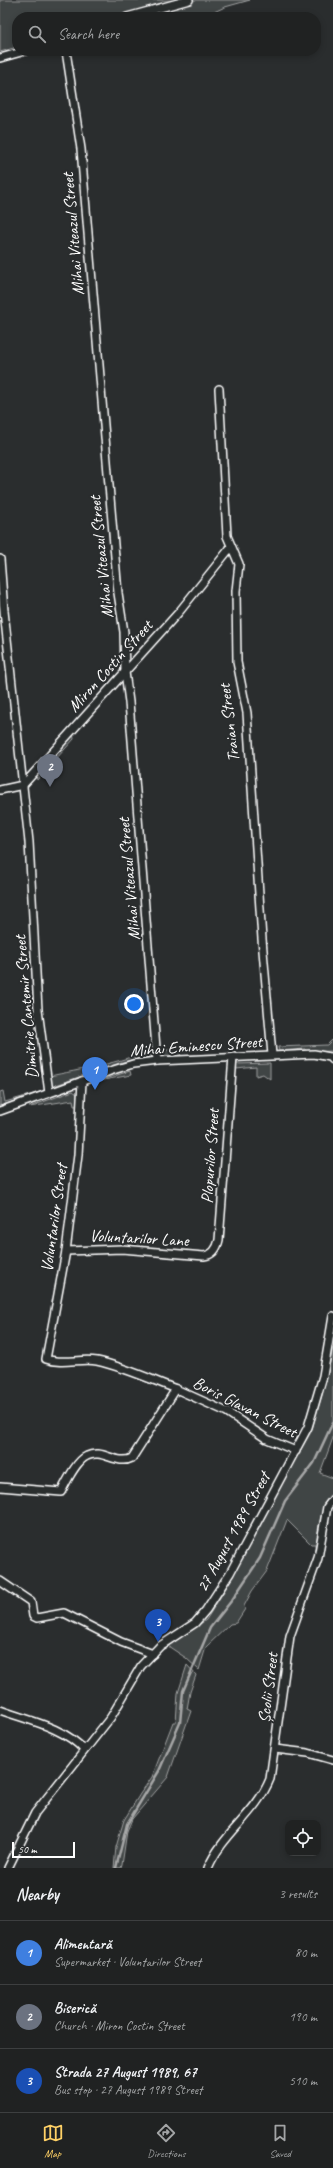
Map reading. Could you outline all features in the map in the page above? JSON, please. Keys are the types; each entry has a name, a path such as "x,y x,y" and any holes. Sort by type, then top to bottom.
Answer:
{"street":[{"path":"145,12 189,0"},
{"path":"0,58 12,55"},
{"name":"Mihai Viteazul Street","path":"67,56 81,149 118,593 124,632 125,672 129,702 157,1061"},
{"name":"Traian Street","path":"219,389 227,536 230,547 236,555 239,564 236,590 237,662 247,713 261,931 272,1055"},
{"name":"Miron Costin Street","path":"23,785 179,612 230,547"},
{"name":"Dimitrie Cantemir Street","path":"0,559 29,842 38,1010 49,1093"},
{"path":"0,790 23,785"},
{"name":"Mihai Eminescu Street","path":"0,1110 133,1064 157,1061 272,1055 314,1054 331,1058"},
{"name":"Plopurilor Street","path":"211,1254 218,1246 219,1240 233,1057"},
{"name":"Voluntarilor Street","path":"82,1081 78,1155 66,1251 46,1359 55,1362 96,1361 134,1372 176,1389"},
{"name":"Voluntarilor Lane","path":"66,1251 122,1249 204,1256 211,1254"},
{"name":"27 August 1989 Street","path":"8,1868 35,1813 111,1717 141,1666 160,1646 195,1623 206,1610 230,1573 308,1427 317,1400 333,1316"},
{"name":"Boris Glavan Street","path":"0,1487 61,1492 80,1461 86,1456 93,1454 117,1460 127,1460 132,1458 176,1389 227,1412 268,1439 296,1451"},
{"name":"Școlii Street","path":"208,1868 215,1852 230,1833 252,1811 265,1793 270,1780 290,1636 313,1575 327,1507 333,1499"},
{"path":"0,1581 31,1602 34,1616 37,1618 64,1613 121,1642 152,1654"},
{"path":"0,1710 59,1732 77,1742 84,1750"},
{"path":"275,1749 308,1753 333,1760"}],"shaded area":[{"path":"0,0 250,0 225,7 214,12 12,12 12,48 0,52"},
{"path":"73,732 74,739 37,780 36,774"},
{"path":"333,1039 333,1051 306,1052 305,1049 279,1051 278,1047 327,1045"},
{"path":"153,1045 150,1056 122,1062 53,1086 51,1084 50,1076 121,1060 146,1050"},
{"path":"161,1050 181,1050 180,1056 163,1056"},
{"path":"270,1063 270,1079 263,1074 256,1076 256,1067 236,1069 236,1064"},
{"path":"130,1071 131,1075 98,1081"},
{"path":"3,1091 5,1102 40,1092 0,1106 0,1092"},
{"path":"73,1091 77,1094 78,1106 74,1106 73,1100 29,1107"},
{"path":"333,1348 333,1438 320,1473 333,1478 333,1494 324,1508 319,1524 315,1551 315,1544 311,1544 287,1520 267,1571 252,1591 244,1606 245,1609 236,1623 230,1624 206,1647 199,1670 186,1658 168,1646 206,1620 226,1588 265,1512 311,1432 326,1381"},
{"path":"187,1665 196,1675 190,1692 187,1709 191,1711 168,1777 132,1819 127,1831 121,1868 114,1868 116,1847 124,1820 152,1777 173,1722 176,1722 178,1693"}],"waterway":[{"path":"116,1868 127,1824 159,1771 180,1723 183,1691 210,1628 232,1600 260,1558 285,1501 314,1463 333,1422"}],"place":[{"name":"Biserică","path":"50,787"},
{"name":"Alimentară","path":"95,1090"},
{"name":"Strada 27 August 1989, 67","path":"158,1642"}]}
